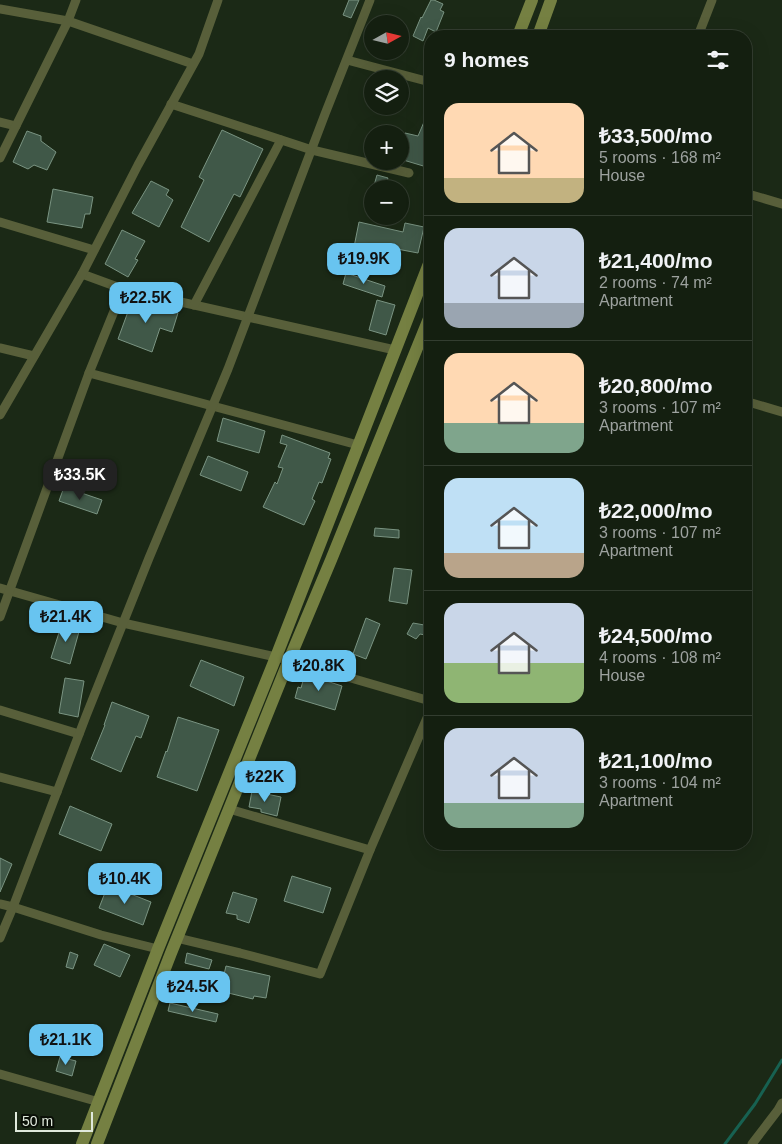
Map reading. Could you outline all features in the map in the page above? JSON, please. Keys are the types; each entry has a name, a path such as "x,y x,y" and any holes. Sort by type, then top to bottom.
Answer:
{"street":[{"path":"0,158 68,21 76,0"},
{"path":"0,415 82,274 193,64 218,0"},
{"path":"0,938 123,623 213,406 370,0"},
{"path":"520,30 532,0"},
{"path":"540,30 551,0"},
{"path":"700,30 712,0"},
{"path":"0,9 68,21 193,64"},
{"path":"347,60 424,80"},
{"path":"171,104 312,150 409,173"},
{"path":"0,122 16,126"},
{"path":"194,305 281,140"},
{"path":"752,195 782,204"},
{"path":"0,222 94,250"},
{"path":"82,274 123,289 395,350"},
{"path":"97,1144 229,809 358,445 424,276"},
{"path":"0,617 89,373 123,289"},
{"path":"82,1144 158,949 282,658 331,560 424,331"},
{"path":"0,348 34,356"},
{"path":"89,373 358,445"},
{"path":"752,403 782,412"},
{"path":"0,588 123,623 282,658 424,699"},
{"path":"0,710 79,734"},
{"path":"177,938 320,974 424,724"},
{"path":"0,777 57,792"},
{"path":"229,809 370,850"},
{"path":"0,904 101,935 158,949"},
{"path":"0,1074 99,1102"},
{"path":"752,1144 782,1103"}],"building":[{"path":"349,0 359,0 351,18 343,15"},
{"path":"431,0 443,4 440,10 444,12 437,30 428,28 424,30 423,41 413,36"},
{"path":"424,122 424,166 409,162 409,134 418,136"},
{"path":"222,130 263,149 240,197 234,194 209,242 181,227 204,180 199,177"},
{"path":"27,131 41,136 41,141 56,152 47,170 34,165 28,169 13,162"},
{"path":"377,175 388,178 387,180 376,180"},
{"path":"151,181 169,190 166,195 173,200 159,227 132,213"},
{"path":"53,189 93,197 90,214 85,214 82,228 47,222"},
{"path":"359,222 364,223 364,225 403,232 405,225 409,224 424,227 418,253 397,249 396,256 354,247"},
{"path":"122,230 145,241 135,259 138,260 128,277 105,264"},
{"path":"346,273 385,286 382,297 343,284"},
{"path":"133,298 178,313 172,332 160,328 152,352 118,339"},
{"path":"377,300 395,305 386,335 369,330"},
{"path":"223,418 265,431 259,453 217,441"},
{"path":"282,435 330,453 328,458 331,459 322,483 319,482 312,499 315,501 304,525 263,507 275,482 277,484 283,468 278,467 287,445 280,443"},
{"path":"208,456 248,472 241,491 200,475"},
{"path":"64,487 102,500 97,514 59,501"},
{"path":"375,528 399,530 399,538 374,536"},
{"path":"394,568 412,570 407,604 389,601"},
{"path":"366,618 380,624 366,659 353,654"},
{"path":"62,623 80,628 70,664 51,658"},
{"path":"413,623 424,625 424,635 420,634 416,639 407,634"},
{"path":"201,660 244,677 234,706 190,686"},
{"path":"305,674 342,686 335,710 295,698 298,687 301,688"},
{"path":"65,678 84,681 78,717 59,713"},
{"path":"112,702 149,716 141,738 136,736 121,772 91,759"},
{"path":"178,717 219,730 197,791 157,777"},
{"path":"252,791 281,797 277,816 261,812 261,809 249,807"},
{"path":"70,806 112,824 101,851 59,834"},
{"path":"0,858 12,864 0,892"},
{"path":"292,876 331,888 323,913 284,901"},
{"path":"108,885 151,902 143,925 99,908"},
{"path":"233,892 257,899 249,923 237,919 237,915 226,913"},
{"path":"104,944 130,955 120,977 94,965"},
{"path":"70,952 78,955 73,969 66,967"},
{"path":"187,953 212,960 209,969 185,963"},
{"path":"226,966 270,976 266,998 254,996 253,999 220,991"},
{"path":"170,1003 218,1014 216,1022 168,1011"},
{"path":"60,1057 76,1061 72,1076 56,1071"}],"waterway":[{"path":"725,1144 755,1104 782,1060"}]}
